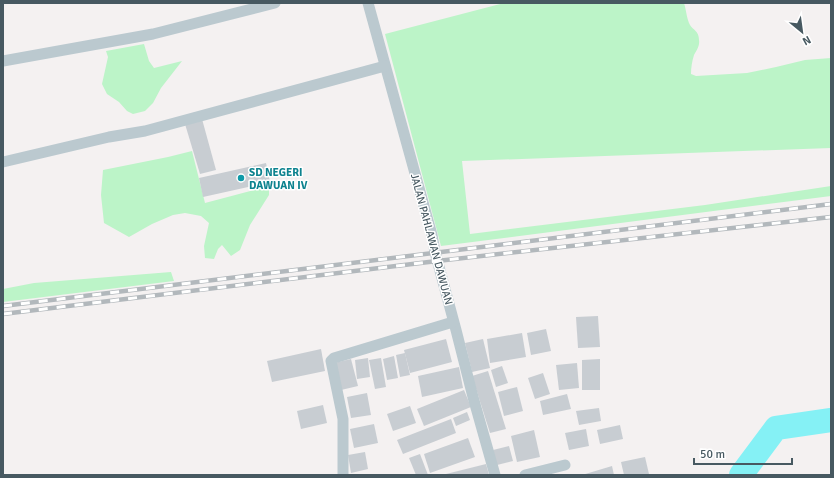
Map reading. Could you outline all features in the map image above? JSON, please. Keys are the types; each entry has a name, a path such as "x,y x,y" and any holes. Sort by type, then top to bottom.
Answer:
{"street":[{"path":"3,61 152,34 275,3"},
{"name":"JALAN PAHLAWAN DAWUAN","path":"368,3 432,235 453,322 495,475"},
{"path":"3,162 109,137 145,131 385,66"},
{"path":"343,475 343,419 331,362 332,360 334,358 453,322"},
{"path":"525,475 565,465"}],"green space":[{"path":"504,3 684,3 689,23 699,37 698,48 694,55 691,69 691,74 696,76 747,73 805,60 831,58 831,148 462,161 470,234 705,205 831,186 831,196 441,246 385,34"},
{"path":"144,44 149,61 154,68 182,61 161,88 153,103 145,111 133,114 127,111 119,102 107,94 102,84 108,57 106,51"},
{"path":"192,151 205,203 269,186 269,195 250,225 240,250 231,256 222,245 218,249 214,259 205,258 204,246 209,223 201,216 185,213 173,215 152,224 129,237 104,223 101,195 103,170"},
{"path":"171,272 174,281 3,302 3,289 34,283"}],"building":[{"name":"SD NEGERI DAWUAN IV","path":"202,119 216,170 200,174 185,124"},
{"name":"SD NEGERI DAWUAN IV","path":"266,163 270,182 203,197 199,178"},
{"path":"598,316 600,347 578,348 576,317"},
{"path":"546,329 551,351 531,355 527,333"},
{"path":"522,333 526,357 490,363 487,339"},
{"path":"446,339 452,362 410,373 404,350"},
{"path":"483,339 490,368 472,372 465,343"},
{"path":"321,349 325,371 272,382 267,361"},
{"path":"405,353 410,375 400,377 396,355"},
{"path":"394,356 398,378 387,380 383,359"},
{"path":"368,358 370,377 357,379 355,360"},
{"path":"381,358 386,387 375,389 369,360"},
{"path":"351,359 358,386 341,390 334,363"},
{"path":"600,359 600,390 582,390 582,360"},
{"path":"577,363 579,388 559,390 556,365"},
{"path":"502,366 508,383 496,387 491,370"},
{"path":"459,367 463,388 422,397 418,376"},
{"path":"488,371 506,429 490,433 472,376"},
{"path":"543,373 550,394 535,399 528,378"},
{"path":"517,387 523,411 504,416 498,392"},
{"path":"464,390 471,407 424,426 417,409"},
{"path":"367,393 371,415 351,418 347,397"},
{"path":"567,394 571,409 543,415 540,401"},
{"path":"323,405 327,423 301,429 297,411"},
{"path":"410,406 416,423 393,431 387,414"},
{"path":"599,408 601,421 579,425 576,411"},
{"path":"467,412 470,420 456,426 453,418"},
{"path":"451,419 456,433 403,454 397,440"},
{"path":"374,424 378,443 354,448 350,429"},
{"path":"620,425 623,439 600,444 597,430"},
{"path":"586,429 589,446 569,450 565,433"},
{"path":"534,430 540,457 517,462 511,436"},
{"path":"468,438 475,457 430,473 424,454"},
{"path":"509,446 513,461 497,465 493,450"},
{"path":"365,452 368,469 351,473 348,455"},
{"path":"420,454 428,475 416,475 409,458"},
{"path":"645,457 649,474 624,475 621,462"},
{"path":"486,464 489,475 446,475 446,474"},
{"path":"612,466 614,475 582,475"}],"waterway":[{"path":"741,475 776,428 831,420"}],"railway":[{"path":"3,306 831,204"},
{"path":"3,314 437,261 831,217"}],"place":[{"name":"SD NEGERI DAWUAN IV","path":"241,178"}]}
